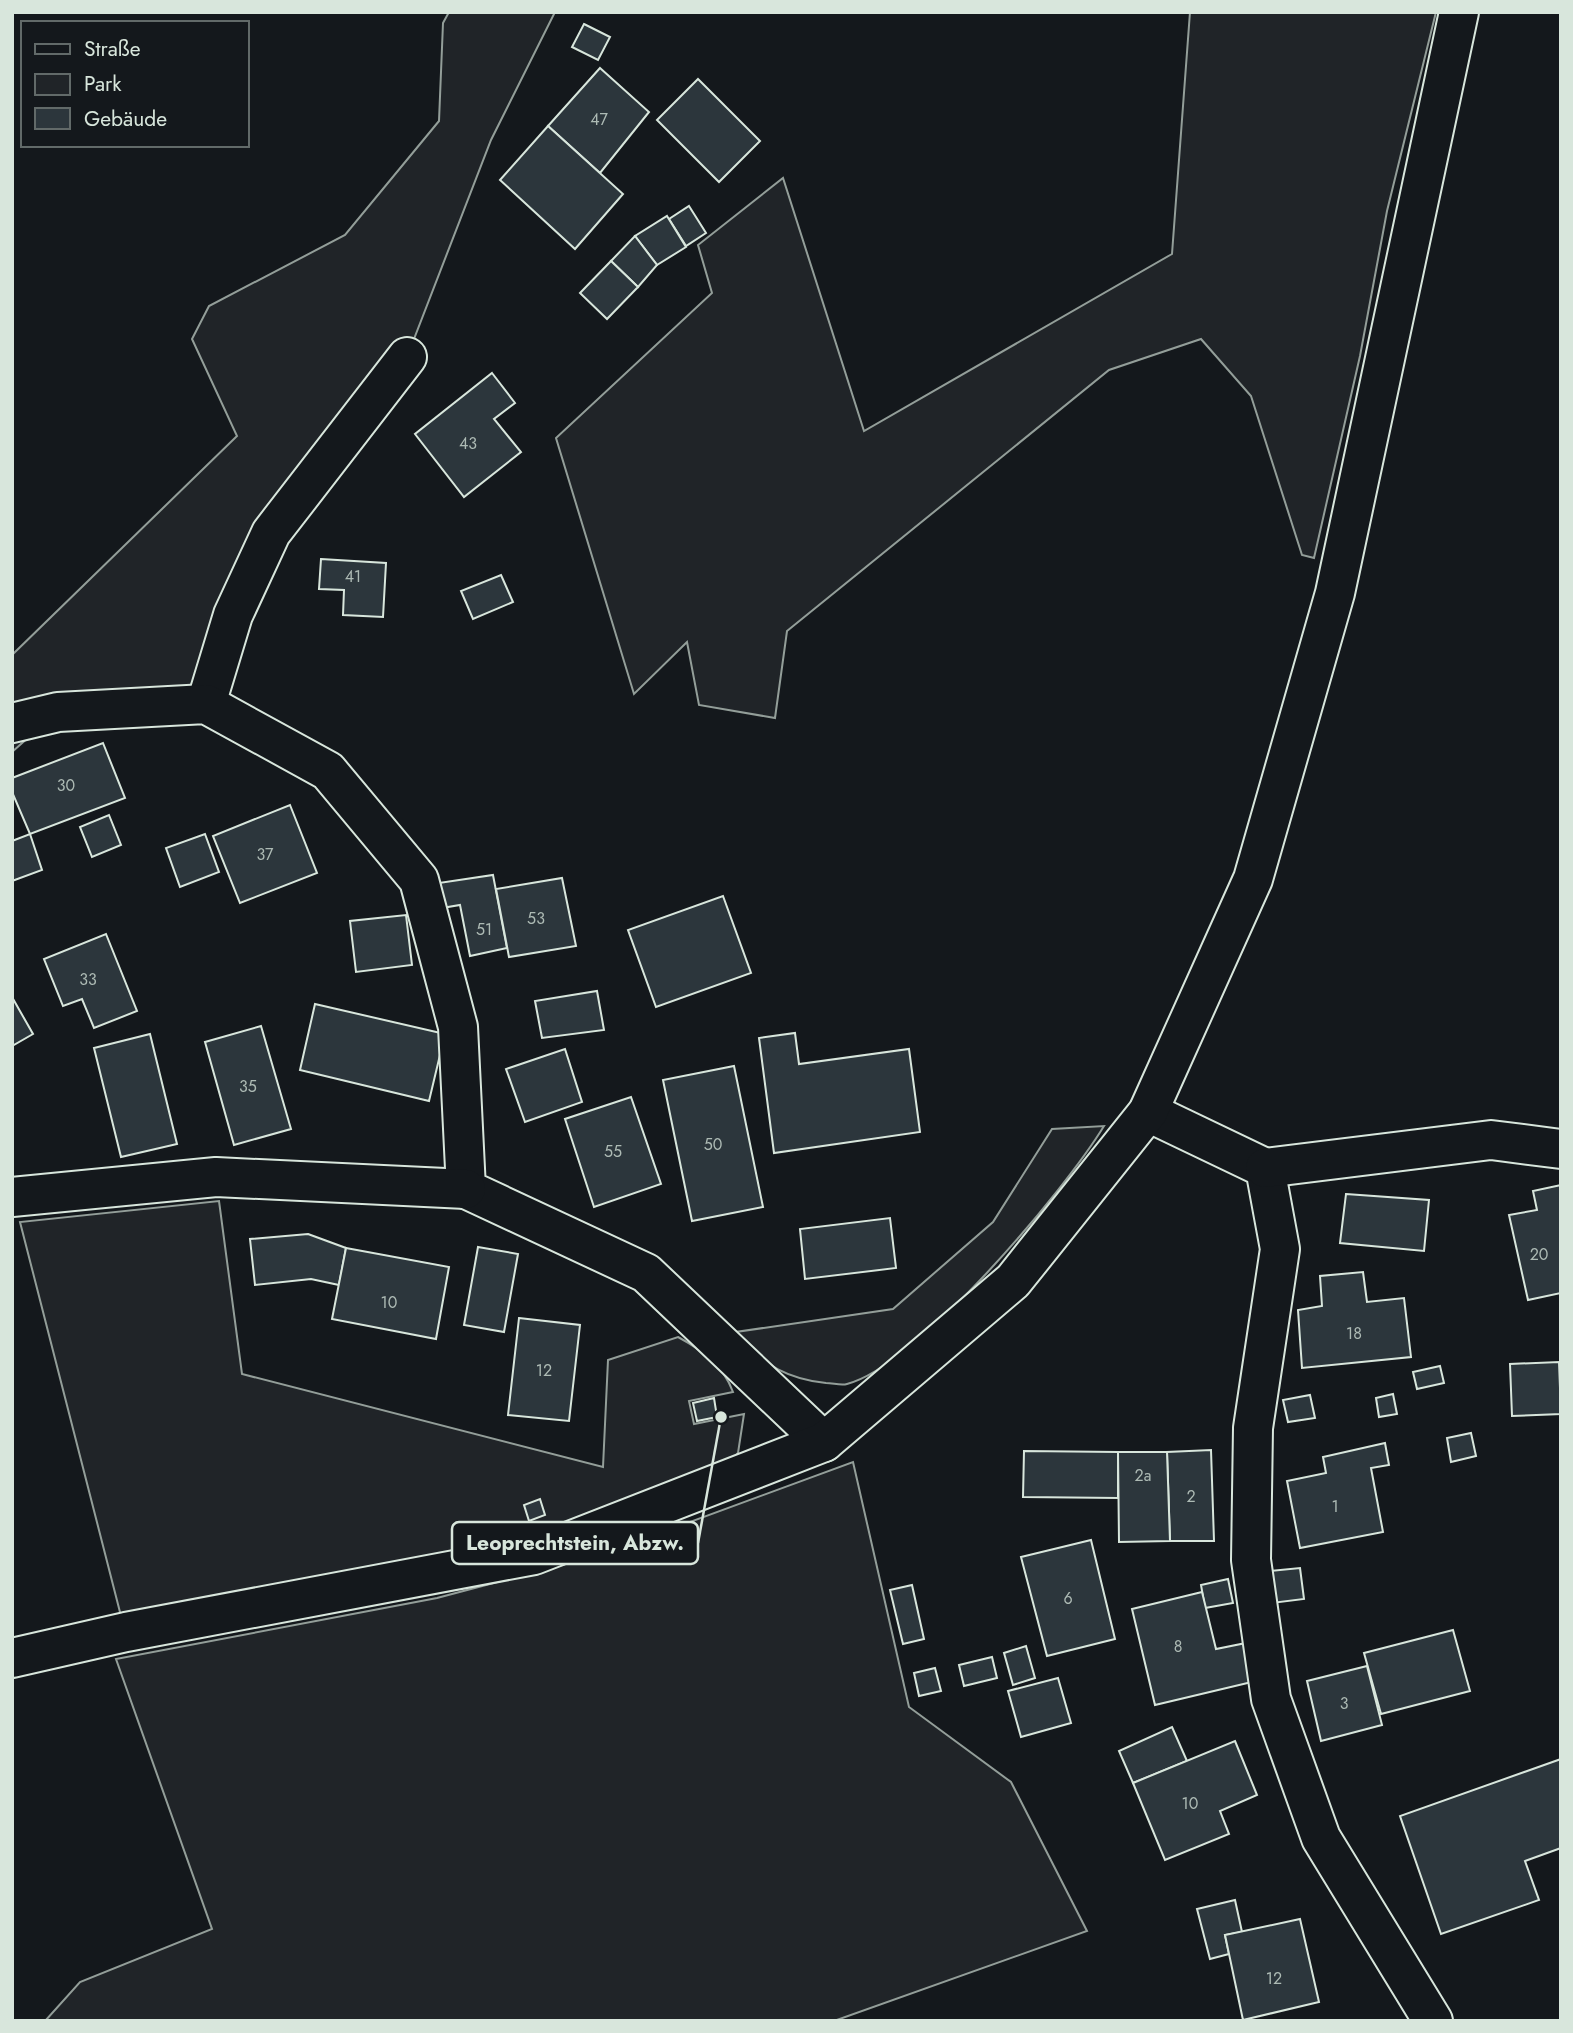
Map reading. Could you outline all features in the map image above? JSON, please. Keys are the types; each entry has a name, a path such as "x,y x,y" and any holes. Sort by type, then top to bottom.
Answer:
{"street":[{"path":"12,1658 126,1632 534,1555 824,1442 1013,1281 1148,1112 1253,879 1335,593 1459,12"},
{"path":"206,704 233,615 271,533 407,357"},
{"path":"12,723 58,712 206,704 328,771 419,880 458,1027 466,1189"},
{"path":"1148,1112 1265,1168 1491,1140 1561,1149"},
{"path":"1265,1168 1280,1249 1253,1428 1251,1560 1271,1699 1321,1838 1433,2021"},
{"path":"12,1197 216,1177 466,1189 646,1273 824,1442"}],"green space":[{"path":"449,12 555,12 491,140 407,357 270,535 206,704 57,712 12,752 12,655 237,436 192,339 209,306 345,235 439,121 443,23"},
{"path":"1190,12 1436,12 1387,211 1360,356 1314,558 1302,555 1251,396 1201,339 1109,370 787,631 775,718 699,705 687,642 634,694 556,438 712,293 698,245 783,178 864,431 1172,254"},
{"path":"1104,1126 1057,1191 987,1272 912,1345 877,1370 845,1385 810,1381 773,1367 729,1333 893,1309 993,1222 1052,1129"},
{"path":"219,1201 242,1374 603,1467 608,1360 678,1337 718,1366 733,1392 689,1401 694,1424 744,1414 738,1453 719,1475 581,1528 121,1616 20,1222"},
{"path":"853,1462 909,1707 1011,1782 1087,1931 834,2021 45,2021 80,1982 212,1929 116,1659 437,1598 603,1554"}],"building":[{"path":"584,24 610,37 598,60 572,47"},
{"path":"600,68 649,112 600,173 548,126"},
{"path":"698,79 760,141 719,182 657,120"},
{"path":"548,126 623,194 575,249 500,180"},
{"path":"689,206 706,233 686,246 669,219"},
{"path":"667,216 686,247 657,265 635,236"},
{"path":"635,236 657,265 638,287 611,261"},
{"path":"611,261 638,287 607,319 580,293"},
{"path":"492,373 515,403 494,419 521,452 464,497 415,434"},
{"path":"321,559 386,563 383,617 343,615 344,590 319,589"},
{"path":"501,575 513,602 473,619 461,591"},
{"path":"103,743 125,798 30,834 12,792 12,778"},
{"path":"290,805 317,873 240,903 213,836"},
{"path":"109,815 121,845 92,857 80,827"},
{"path":"30,834 42,870 12,881 12,841"},
{"path":"205,834 219,872 180,887 166,848"},
{"path":"493,875 507,948 470,956 460,905 436,909 432,884"},
{"path":"562,878 576,946 509,957 496,889"},
{"path":"723,896 751,973 656,1007 628,930"},
{"path":"406,915 412,965 356,972 350,921"},
{"path":"106,934 137,1011 94,1028 82,999 63,1006 44,959"},
{"path":"597,991 604,1030 542,1038 535,1001"},
{"path":"12,997 33,1034 12,1046"},
{"path":"315,1004 445,1034 429,1101 300,1070"},
{"path":"261,1026 291,1129 234,1145 205,1042"},
{"path":"795,1033 799,1064 909,1049 920,1132 774,1153 759,1038"},
{"path":"150,1034 177,1144 121,1157 94,1048"},
{"path":"565,1049 582,1102 525,1122 506,1069"},
{"path":"734,1066 763,1207 692,1221 663,1080"},
{"path":"631,1097 661,1184 594,1207 565,1119"},
{"path":"1561,1185 1561,1293 1528,1300 1509,1215 1537,1210 1533,1191"},
{"path":"1346,1194 1429,1200 1424,1251 1340,1243"},
{"path":"890,1218 896,1268 805,1279 800,1229"},
{"path":"308,1234 346,1248 339,1285 311,1279 255,1285 250,1239"},
{"path":"478,1247 518,1254 504,1332 464,1325"},
{"path":"346,1248 449,1267 436,1339 332,1319"},
{"path":"1363,1272 1367,1302 1404,1298 1411,1357 1302,1368 1298,1310 1322,1306 1320,1276"},
{"path":"519,1318 580,1325 569,1421 508,1415"},
{"path":"1559,1362 1561,1414 1512,1416 1510,1364"},
{"path":"1440,1366 1444,1383 1417,1389 1413,1372"},
{"path":"1393,1394 1397,1414 1379,1417 1376,1398"},
{"path":"1310,1395 1315,1418 1288,1422 1283,1400"},
{"path":"714,1398 717,1417 697,1421 693,1403"},
{"path":"1471,1433 1476,1456 1451,1462 1447,1438"},
{"path":"1385,1443 1389,1465 1371,1468 1383,1532 1300,1548 1287,1481 1326,1473 1323,1457"},
{"path":"1211,1450 1214,1541 1170,1541 1167,1452"},
{"path":"1024,1451 1118,1452 1118,1498 1023,1497"},
{"path":"1118,1452 1167,1452 1170,1541 1119,1542"},
{"path":"540,1499 545,1515 529,1521 524,1505"},
{"path":"1091,1540 1115,1639 1047,1656 1021,1557"},
{"path":"1300,1568 1304,1599 1272,1603 1269,1571"},
{"path":"1228,1579 1233,1603 1205,1608 1201,1585"},
{"path":"912,1585 924,1639 903,1644 890,1590"},
{"path":"1202,1592 1216,1649 1246,1643 1256,1681 1155,1705 1132,1609"},
{"path":"1453,1630 1470,1691 1381,1714 1364,1653"},
{"path":"1026,1646 1035,1678 1013,1685 1004,1653"},
{"path":"992,1657 997,1678 964,1686 959,1665"},
{"path":"1367,1666 1382,1725 1321,1741 1307,1681"},
{"path":"935,1668 941,1691 919,1696 914,1673"},
{"path":"1058,1678 1071,1723 1021,1737 1008,1691"},
{"path":"1172,1727 1187,1761 1133,1783 1119,1751"},
{"path":"1235,1741 1257,1795 1220,1811 1229,1834 1165,1860 1133,1783"},
{"path":"1561,1759 1561,1848 1525,1861 1539,1900 1441,1934 1400,1816"},
{"path":"1235,1900 1242,1932 1225,1935 1229,1954 1210,1959 1197,1909"},
{"path":"1300,1919 1319,2002 1243,2020 1225,1935"}],"place":[{"name":"Leoprechtstein, Abzw.","path":"721,1417"}]}
